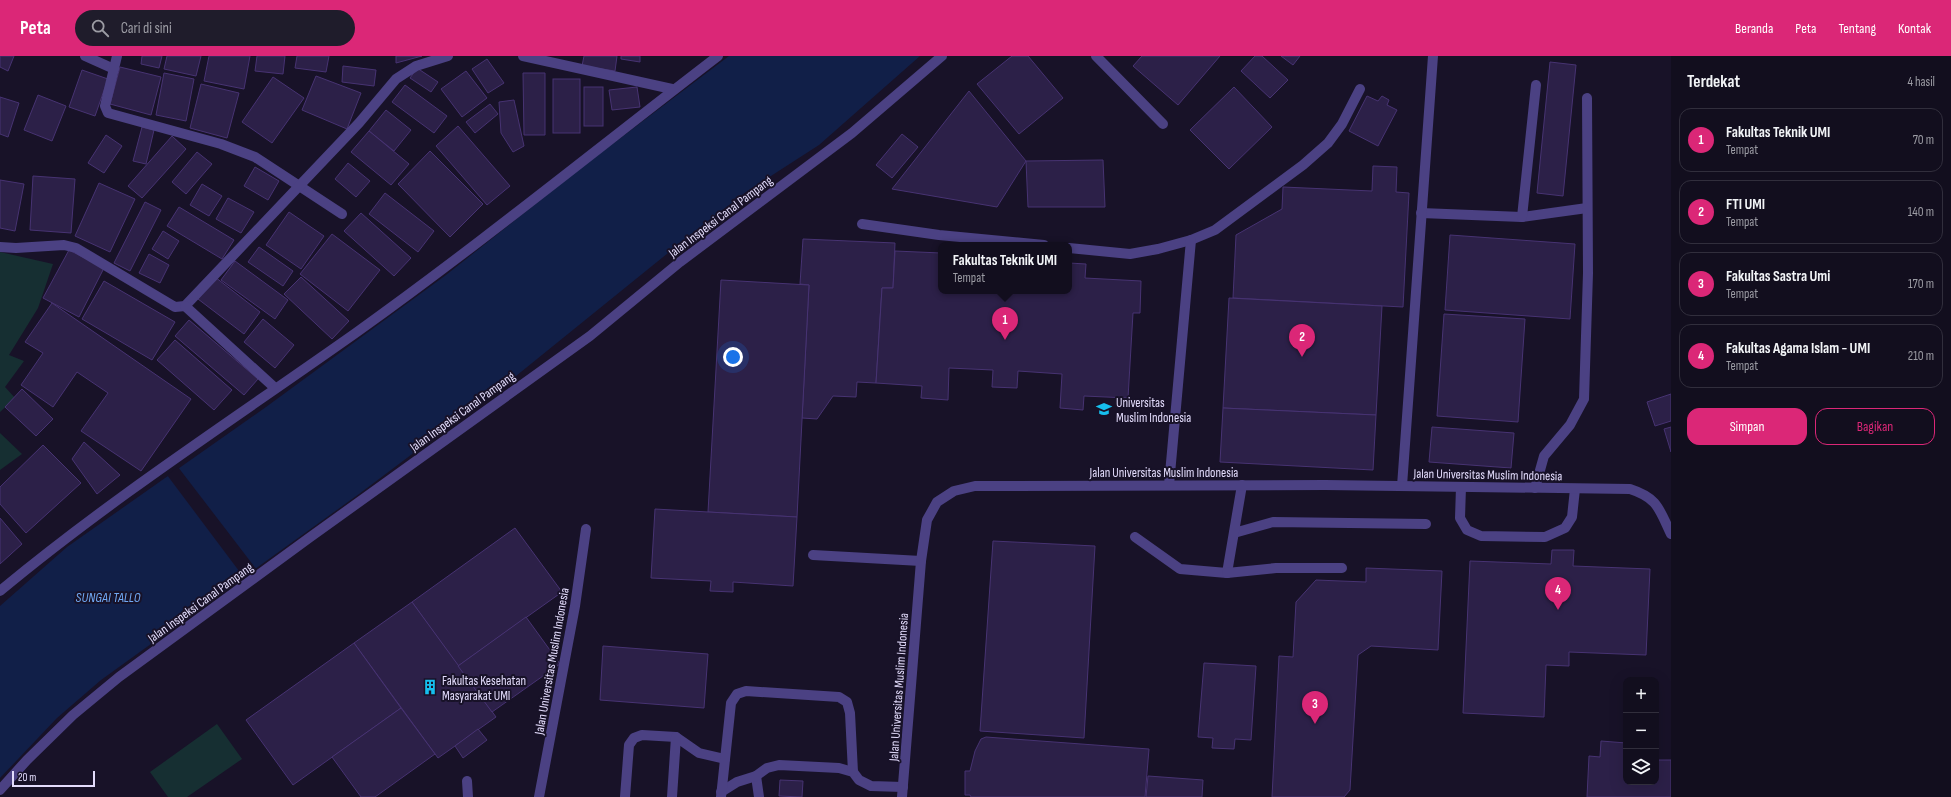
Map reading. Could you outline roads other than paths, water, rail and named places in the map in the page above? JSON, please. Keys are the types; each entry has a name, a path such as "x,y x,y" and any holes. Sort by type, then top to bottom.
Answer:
{"street":[{"path":"85,56 114,69"},
{"path":"117,56 105,106 108,113 221,144 255,157 342,214"},
{"path":"0,246 70,246 175,307 185,306 359,123 396,79 416,66 448,56"},
{"path":"523,56 672,89"},
{"path":"0,591 57,543 275,388 357,332 477,244 672,89 718,56"},
{"name":"Jalan Inspeksi Canal Pampang","path":"0,790 27,760 73,715 120,677 316,533 590,336 680,262 852,133 942,56"},
{"path":"1096,56 1163,124"},
{"path":"1402,486 1432,56"},
{"path":"1522,217 1536,85"},
{"path":"1072,248 1130,254 1158,249 1191,240 1214,230 1303,165 1328,143 1342,124 1360,89"},
{"path":"1534,488 1544,456 1570,425 1584,399 1588,273 1587,98"},
{"path":"1421,213 1522,217 1587,208"},
{"path":"862,224 1015,242"},
{"path":"1169,485 1191,240"},
{"path":"185,306 275,388"},
{"name":"Jalan Universitas Muslim Indonesia","path":"902,797 921,561 928,520 937,502 954,491 975,486 1169,485 1630,489 1645,494 1658,506 1671,534"},
{"path":"1227,573 1242,485"},
{"path":"1461,487 1460,518 1467,530 1481,536 1546,537 1565,528 1572,517 1575,489"},
{"path":"1234,533 1273,522 1426,524"},
{"name":"Jalan Universitas Muslim Indonesia","path":"539,797 574,606 586,530"},
{"path":"1135,537 1180,569 1227,573 1276,568 1342,568"},
{"path":"813,555 921,561"},
{"path":"721,794 731,703 738,694 746,691 839,697 847,702 850,713 853,772 859,780 871,786 903,786"},
{"path":"625,797 630,744 634,738 642,735 676,737 699,753 725,759"},
{"path":"672,797 676,737"},
{"path":"721,794 738,782 756,776 767,768 779,765 839,768 853,772"},
{"path":"756,776 759,797"},
{"path":"467,781 468,797"}],"water":[{"name":"SUNGAI TALLO","path":"729,56 920,56 819,145 746,192 694,232 516,376 359,494 101,680 57,718 0,778 0,606 67,547 266,407 446,275 586,164"}],"place":[{"name":"Fakultas Teknik UMI","path":"1005,340"},
{"name":"FTI UMI","path":"1302,357"},
{"name":"Universitas Muslim Indonesia","path":"1104,409"},
{"name":"Fakultas Agama Islam - UMI","path":"1558,610"},
{"name":"Fakultas Kesehatan Masyarakat UMI","path":"430,687"},
{"name":"Fakultas Sastra Umi","path":"1315,724"}]}
